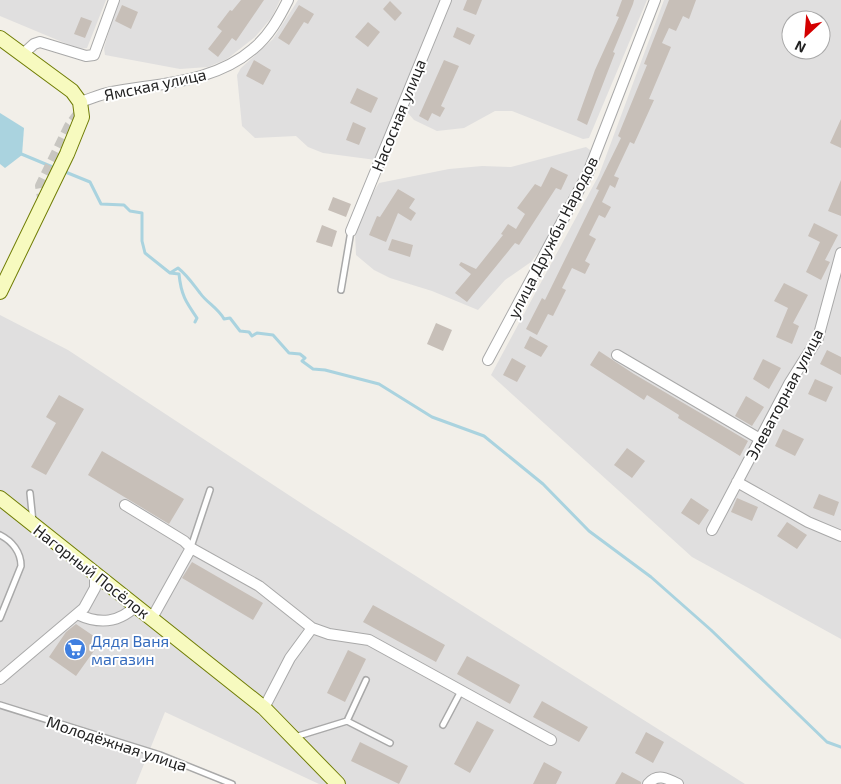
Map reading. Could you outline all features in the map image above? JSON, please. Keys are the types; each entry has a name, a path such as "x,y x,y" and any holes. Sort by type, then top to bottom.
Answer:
{"street":[{"path":"23,54 34,44 40,42 86,56 94,55 114,0"},
{"name":"Ямская улица","path":"80,102 112,92 199,77 236,62 254,49 268,33 288,0"},
{"name":"Насосная улица","path":"351,231 446,0"},
{"name":"улица Дружбы Народов","path":"488,360 588,173 655,0"},
{"path":"0,38 62,82 80,102 82,117 67,154 4,278 0,292"},
{"name":"Элеваторная улица","path":"712,530 789,384 818,338 841,252"},
{"path":"617,356 760,439"},
{"path":"737,482 808,522 841,536"},
{"name":"Нагорный Посёлок","path":"0,498 137,605 264,708 338,784"},
{"path":"126,505 184,541 191,548 259,586 312,628 329,634 369,640 551,740"},
{"path":"152,618 191,548"},
{"path":"0,679 77,614 92,597 96,586 95,574"},
{"path":"77,614 94,622 107,622 127,614 137,605"},
{"path":"264,708 290,658 312,628"},
{"path":"648,784 653,778 658,777 664,777 678,784"}],"lane":[{"path":"341,290 351,231"},
{"path":"191,548 210,490"},
{"path":"30,493 34,525"},
{"path":"0,535 14,546 20,556 21,566 0,618"},
{"path":"347,721 366,680"},
{"path":"443,725 461,690"},
{"name":"Молодёжная улица","path":"0,705 160,755 232,784"},
{"path":"295,738 347,721 390,743"}],"shaded area":[{"path":"0,0 106,0 87,48 79,49 0,16"},
{"path":"118,0 280,0 272,17 255,37 227,59 208,67 180,69 105,55 104,48"},
{"path":"298,0 441,0 376,160 323,153 308,147 296,136 255,138 242,126 237,75 241,68 273,39"},
{"path":"451,0 647,0 589,138 583,139 512,111 495,111 464,128 437,131 414,120 408,113 407,104"},
{"path":"664,0 841,0 841,639 692,557 491,375 599,175"},
{"path":"586,147 590,150 590,155 545,244 531,262 505,280 478,310 432,291 390,278 374,270 356,255 355,232 368,201 379,183 449,169 482,166 511,167"},
{"path":"0,315 68,350 310,509 745,784 319,784 165,712 136,784 0,784"}],"water":[{"path":"0,113 24,128 22,155 5,168 0,164"}],"building":[{"path":"241,0 264,0 236,41 232,38 218,57 208,49 222,31 217,27 230,10 232,11"},
{"path":"467,0 482,0 476,15 463,10"},
{"path":"622,0 634,0 587,125 577,120 595,70 619,17 616,16"},
{"path":"669,0 696,0 689,19 683,16 676,31 669,28 662,43 671,47 649,99 654,100 634,144 630,142 614,176 619,178 615,188 610,185 602,202 611,207 605,218 599,215 589,235 596,239 585,261 590,264 585,274 572,268 562,288 566,290 553,316 548,314 537,335 526,329 542,298 545,300 599,190 596,189 621,138 618,136 647,65 644,64"},
{"path":"390,1 402,13 395,21 383,9"},
{"path":"122,5 138,12 131,29 115,21"},
{"path":"299,5 314,14 308,24 304,22 289,45 278,38"},
{"path":"81,17 92,21 85,38 74,34"},
{"path":"368,22 380,32 368,47 355,37"},
{"path":"457,27 475,35 470,45 453,37"},
{"path":"254,60 271,70 263,85 246,76"},
{"path":"444,60 459,66 441,106 445,108 440,117 432,113 428,121 419,116"},
{"path":"357,88 378,98 371,113 350,103"},
{"path":"841,119 841,148 830,143"},
{"path":"353,122 366,128 359,145 346,140"},
{"path":"551,167 568,175 561,190 556,188 519,245 515,243 467,302 455,293 471,274 459,265 461,262 476,269 503,235 501,234 508,224 516,229 525,214 517,208 535,184 541,187"},
{"path":"841,180 841,216 828,211"},
{"path":"398,189 415,199 409,208 416,213 411,221 398,213 386,242 369,235 377,216 380,217"},
{"path":"333,197 351,204 346,217 328,210"},
{"path":"814,223 838,235 825,260 830,262 821,280 806,272 820,242 808,236"},
{"path":"322,225 337,231 332,247 316,242"},
{"path":"392,239 413,245 410,257 388,250"},
{"path":"784,283 808,295 793,323 799,326 792,344 776,337 788,308 774,301"},
{"path":"436,323 452,330 443,351 427,344"},
{"path":"530,336 548,346 541,357 524,348"},
{"path":"827,350 841,357 841,375 820,364"},
{"path":"599,351 634,374 748,441 740,456 678,418 679,415 647,395 644,400 590,365"},
{"path":"512,358 526,366 517,382 503,375"},
{"path":"763,359 781,368 769,389 753,379"},
{"path":"815,379 833,387 826,402 808,394"},
{"path":"59,395 84,409 46,475 31,467 56,423 46,417"},
{"path":"746,396 764,407 752,426 735,416"},
{"path":"783,429 804,439 795,456 775,446"},
{"path":"627,448 645,461 632,478 614,465"},
{"path":"102,451 184,499 169,524 88,475"},
{"path":"819,494 839,502 834,516 813,508"},
{"path":"691,498 709,510 699,525 681,513"},
{"path":"737,498 758,507 752,521 731,512"},
{"path":"787,522 807,535 797,549 777,536"},
{"path":"192,562 263,603 253,620 182,578"},
{"path":"373,605 445,645 436,662 363,622"},
{"name":"Дядя Ваня магазин","path":"76,624 101,641 76,676 49,657 66,632"},
{"path":"348,650 366,659 345,702 327,693"},
{"path":"467,656 520,685 510,704 457,674"},
{"path":"542,701 588,727 579,742 533,717"},
{"path":"477,721 494,730 470,773 454,764"},
{"path":"646,732 664,742 653,763 635,753"},
{"path":"360,742 408,766 399,784 351,761"},
{"path":"544,762 562,772 556,784 533,784"},
{"path":"622,772 641,782 641,784 615,784"}],"waterway":[{"path":"19,153 55,168"},
{"path":"63,171 90,182 101,204 124,205 130,211 142,213 142,241 145,253 170,273 178,268 224,319 230,318 240,331 249,332 252,336 257,333 273,335 289,353 300,354 305,358 302,361 313,369 325,370 379,384 432,417 484,436 543,484 589,531 651,577 711,630 827,742 841,747"},
{"path":"170,273 179,274 185,298 197,318 195,322"}],"tunnel":[{"path":"43,203 40,186 69,126 81,110"}],"place":[{"name":"Дядя Ваня магазин","path":"75,649"}]}
